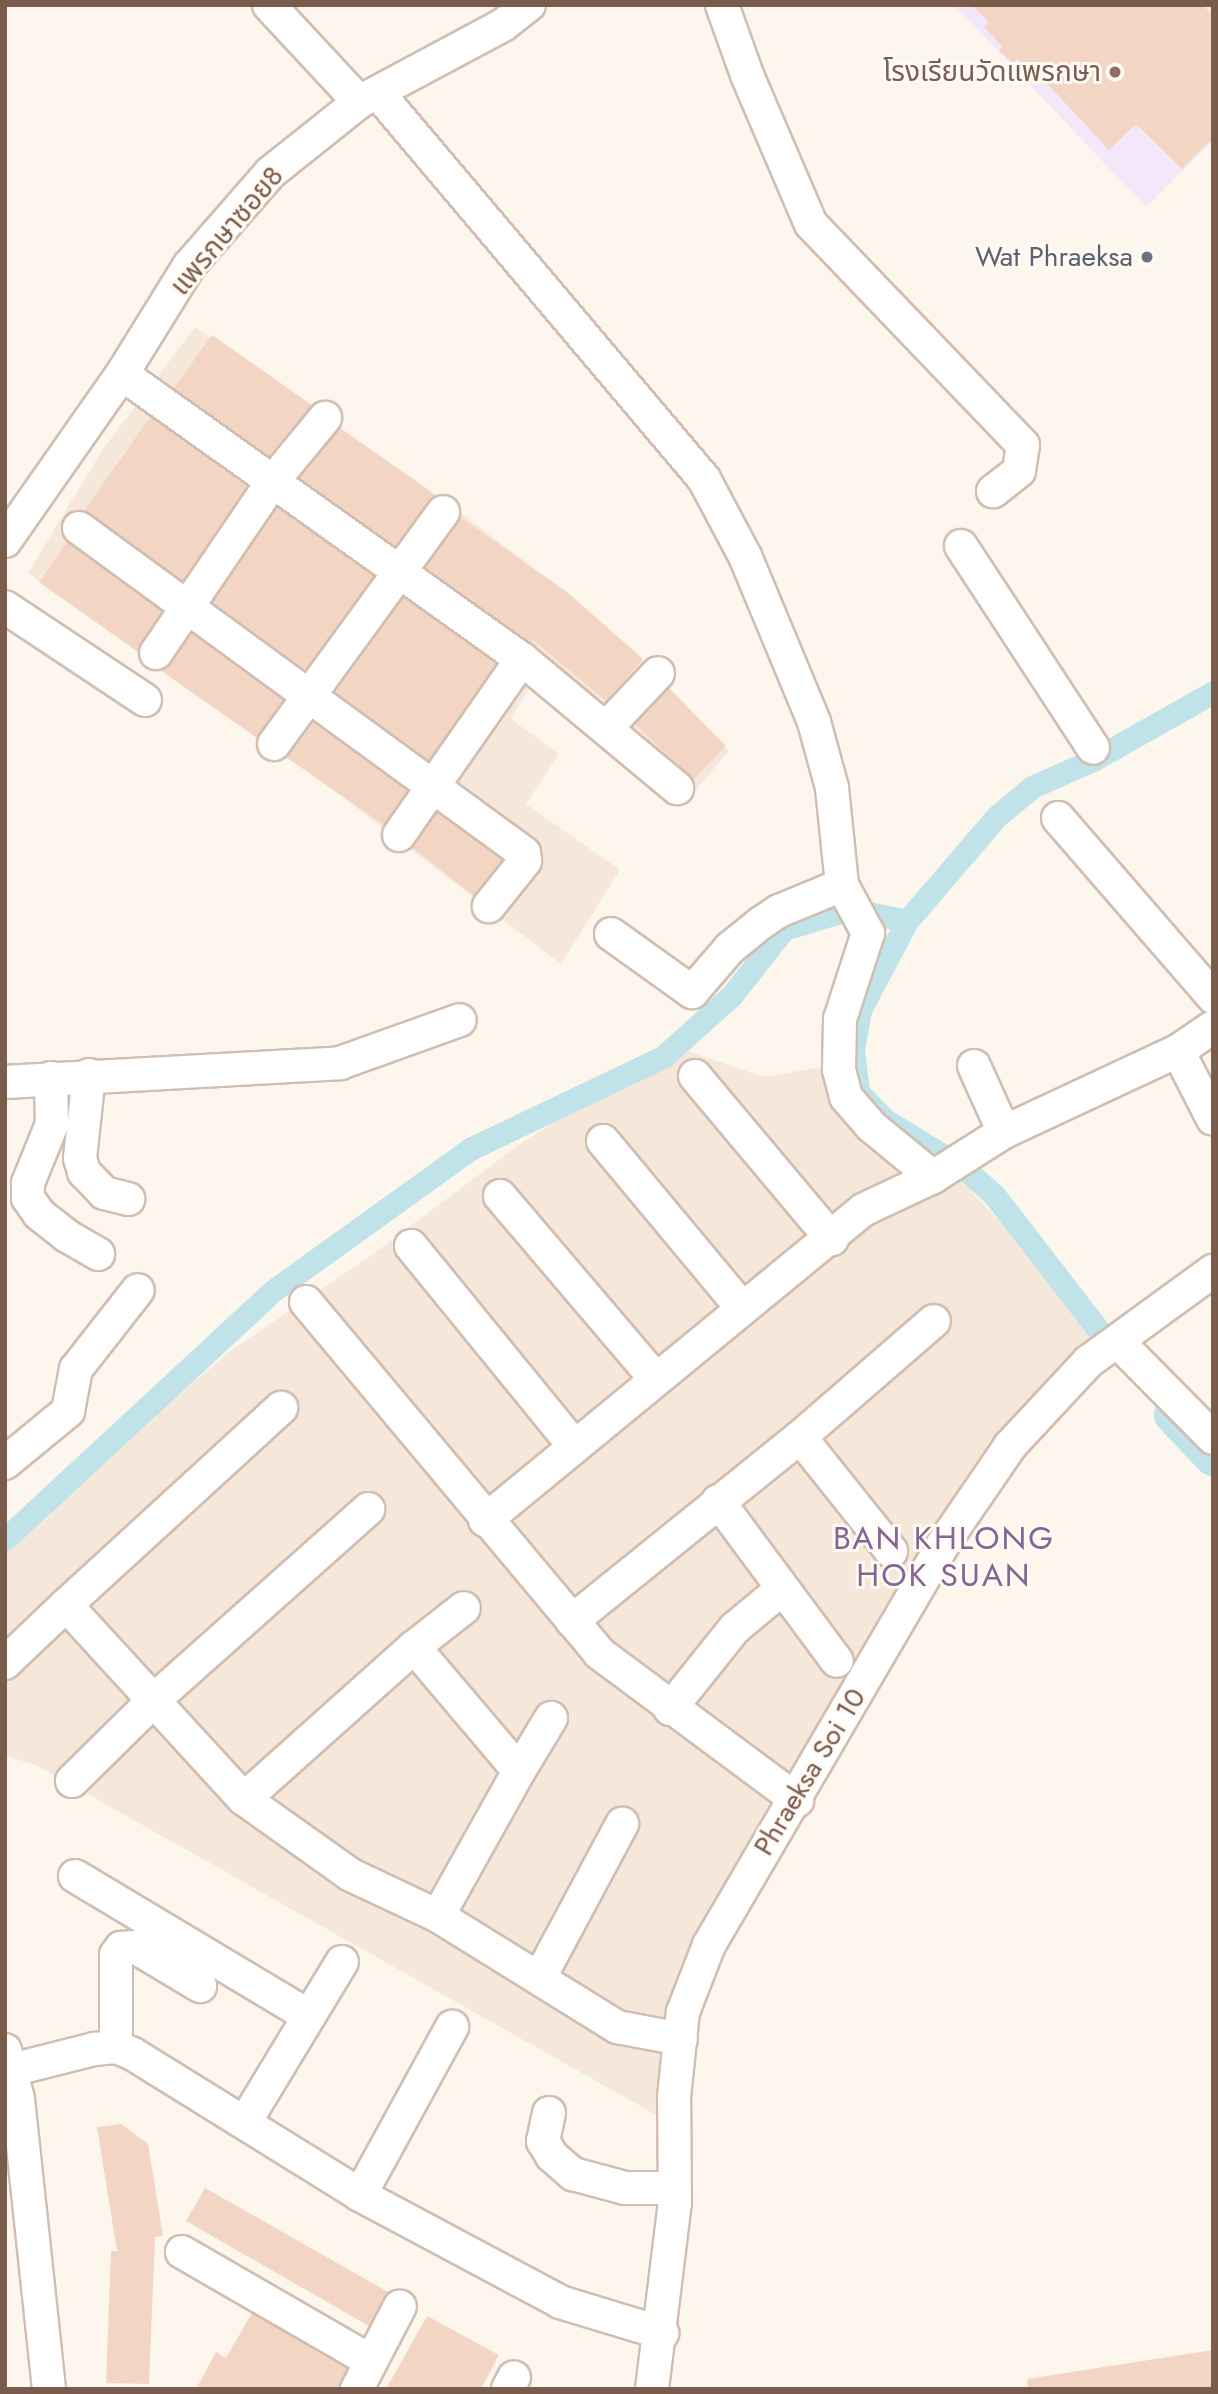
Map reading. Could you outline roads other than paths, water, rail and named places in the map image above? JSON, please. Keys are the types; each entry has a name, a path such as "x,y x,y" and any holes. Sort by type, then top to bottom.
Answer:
{"street":[{"path":"269,5 368,98 704,479 745,556 814,722 832,788 852,903 868,933 841,1018 839,1070 846,1097 871,1126 938,1175"},
{"name":"แพรกษาซอย8","path":"5,541 122,374 189,266 270,173 368,98 503,25 529,5"},
{"path":"722,5 751,87 811,224 1023,444 1019,471 993,491"},
{"path":"122,374 522,659 607,727 677,788"},
{"path":"156,653 273,481 325,418"},
{"path":"274,744 443,512"},
{"path":"79,528 185,609 435,785 525,855 489,906"},
{"path":"961,546 1093,748"},
{"path":"5,607 145,700"},
{"path":"399,835 522,659"},
{"path":"607,727 658,673"},
{"path":"1058,818 1213,997"},
{"path":"611,934 692,992 730,948 779,911 852,903"},
{"path":"5,1082 89,1074 340,1063 460,1020"},
{"path":"485,1520 742,1308 879,1200 938,1175 996,1137 1178,1051 1213,1027"},
{"path":"1178,1051 1213,1119"},
{"path":"974,1066 996,1137"},
{"path":"89,1074 80,1158 84,1172 104,1194 128,1199"},
{"path":"695,1076 832,1239"},
{"path":"51,1078 52,1124 28,1183 28,1199 48,1222 98,1254"},
{"path":"603,1140 742,1308"},
{"path":"500,1196 656,1379"},
{"path":"411,1245 575,1447"},
{"name":"Phraeksa Soi 10","path":"652,2389 662,2333 674,2188 674,2097 683,2012 709,1945 797,1800 943,1544 1010,1446 1073,1377 1213,1271"},
{"path":"5,1463 68,1411 76,1369 138,1290"},
{"path":"306,1302 485,1520 599,1653 670,1709 797,1800"},
{"path":"572,1621 800,1437 934,1321"},
{"path":"1118,1342 1213,1438"},
{"path":"5,1663 281,1408"},
{"path":"800,1437 891,1551"},
{"path":"718,1501 837,1661"},
{"path":"72,1781 154,1700 368,1509"},
{"path":"670,1709 735,1628 782,1589"},
{"path":"66,1605 244,1799 351,1875 438,1916 617,2027 681,2039"},
{"path":"244,1799 414,1647 464,1608"},
{"path":"414,1647 519,1771"},
{"path":"438,1916 551,1718"},
{"path":"540,1977 622,1824"},
{"path":"75,1876 307,2015"},
{"path":"116,2047 116,1968 121,1948 135,1947 200,1986"},
{"path":"245,2122 307,2015 342,1962"},
{"path":"360,2195 452,2027"},
{"path":"49,2389 18,2099 8,2060 116,2047 245,2122 360,2195 560,2302 662,2333"},
{"path":"549,2113 543,2141 552,2156 573,2175 625,2188 674,2188"},
{"path":"182,2252 371,2361"},
{"path":"357,2389 400,2306"}],"waterway":[{"path":"1100,1332 994,1195 965,1169 885,1120 858,1092 853,1050 860,1010 907,921 996,817 1032,787 1093,760 1213,692"},
{"path":"5,1539 274,1290 470,1149 663,1057 732,995 784,929 850,909 907,921"},
{"path":"1173,1415 1213,1457"}],"place":[{"name":"โรงเรียนวัดแพรกษา","path":"1115,72"},
{"name":"Wat Phraeksa","path":"1147,257"}],"district":[{"name":"BAN KHLONG HOK SUAN","path":"944,1558"}]}
